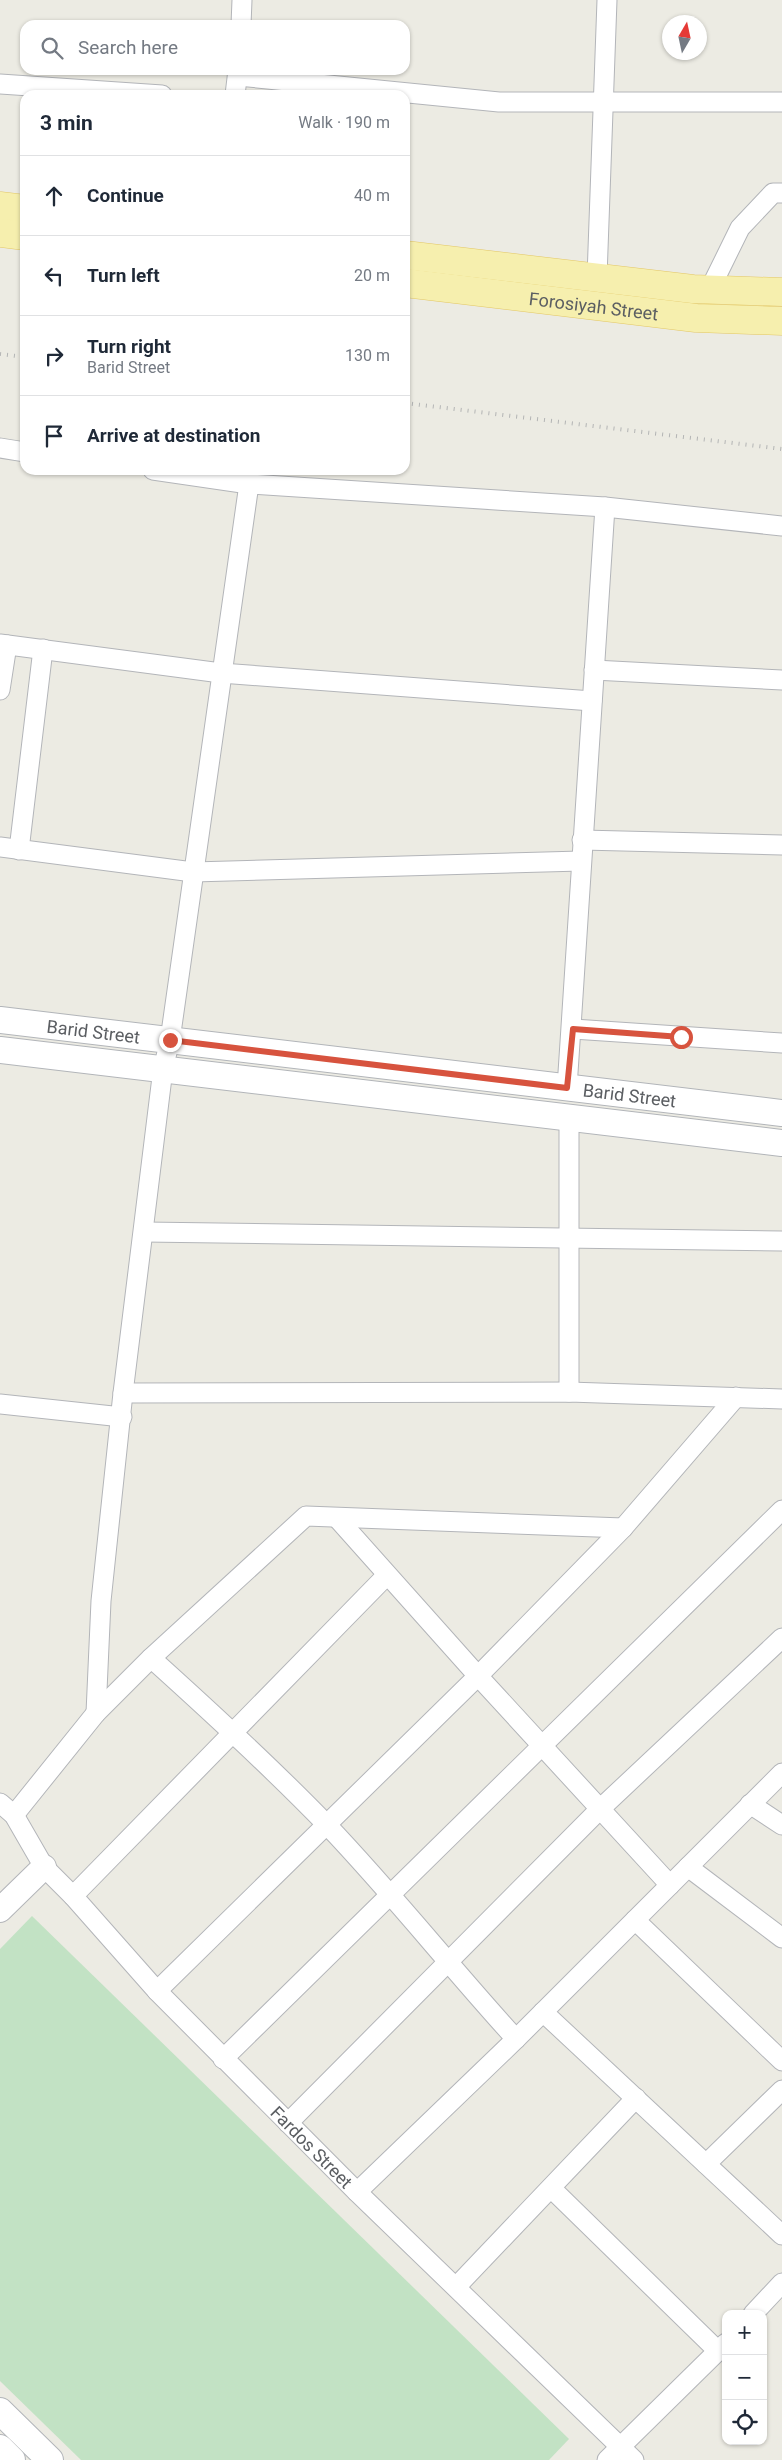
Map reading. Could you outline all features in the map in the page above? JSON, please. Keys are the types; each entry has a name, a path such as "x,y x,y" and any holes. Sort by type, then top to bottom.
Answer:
{"main road":[{"path":"0,206 20,208"},
{"path":"0,233 20,235"},
{"name":"Forosiyah Street","path":"410,256 710,290 782,292"},
{"name":"Forosiyah Street","path":"410,283 696,318 782,321"},
{"name":"Barid Street","path":"0,1020 782,1113"},
{"name":"Barid Street","path":"0,1053 163,1069 782,1143"},
{"path":"0,2411 50,2460"},
{"path":"0,2448 12,2460"}],"street":[{"path":"241,20 242,0"},
{"path":"597,278 607,0"},
{"path":"236,90 238,75"},
{"path":"256,75 391,90"},
{"path":"0,84 88,90"},
{"path":"410,92 499,102 604,104 782,102"},
{"path":"710,290 740,228 773,193 782,193"},
{"path":"0,448 20,451"},
{"path":"187,475 249,484 605,507 782,526"},
{"path":"96,1713 101,1601 122,1417 123,1393 163,1069 170,1040 249,484"},
{"path":"567,1088 573,1029 582,840 605,507"},
{"path":"0,690 3,644 222,673 592,701"},
{"path":"19,850 43,649"},
{"path":"594,670 782,680"},
{"path":"582,840 782,845"},
{"path":"0,847 193,872 581,861"},
{"path":"573,1029 782,1043"},
{"path":"569,1117 569,1392"},
{"path":"144,1232 782,1241"},
{"path":"123,1393 569,1392 782,1399"},
{"path":"157,1990 478,1676 623,1528 736,1397"},
{"path":"0,1404 122,1417"},
{"path":"224,2059 541,1745 782,1510"},
{"path":"7,1809 96,1713 151,1658 306,1516 623,1528"},
{"path":"337,1518 478,1676 670,1885"},
{"path":"73,1896 232,1731 387,1575"},
{"path":"288,2123 600,1810 782,1638"},
{"path":"151,1658 232,1731 326,1824 390,1894 447,1963 516,2039"},
{"path":"357,2192 516,2039 782,1773"},
{"path":"750,1804 782,1826"},
{"name":"Fardos Street","path":"7,1809 44,1867 73,1896 157,1990 357,2192 456,2287 614,2454 634,2460"},
{"path":"0,1910 44,1867"},
{"path":"688,1867 782,1938"},
{"path":"635,1920 782,2061"},
{"path":"542,2012 782,2235"},
{"path":"706,2164 782,2090"},
{"path":"456,2287 636,2098"},
{"path":"551,2188 722,2347 614,2454"},
{"path":"757,2310 782,2283"}],"green space":[{"path":"32,1916 569,2439 549,2460 81,2460 0,2381 0,1949"}],"railway":[{"path":"0,354 20,356"},
{"path":"410,404 782,449"}],"route":[{"path":"170,1040 567,1088 573,1029 681,1037"}]}
